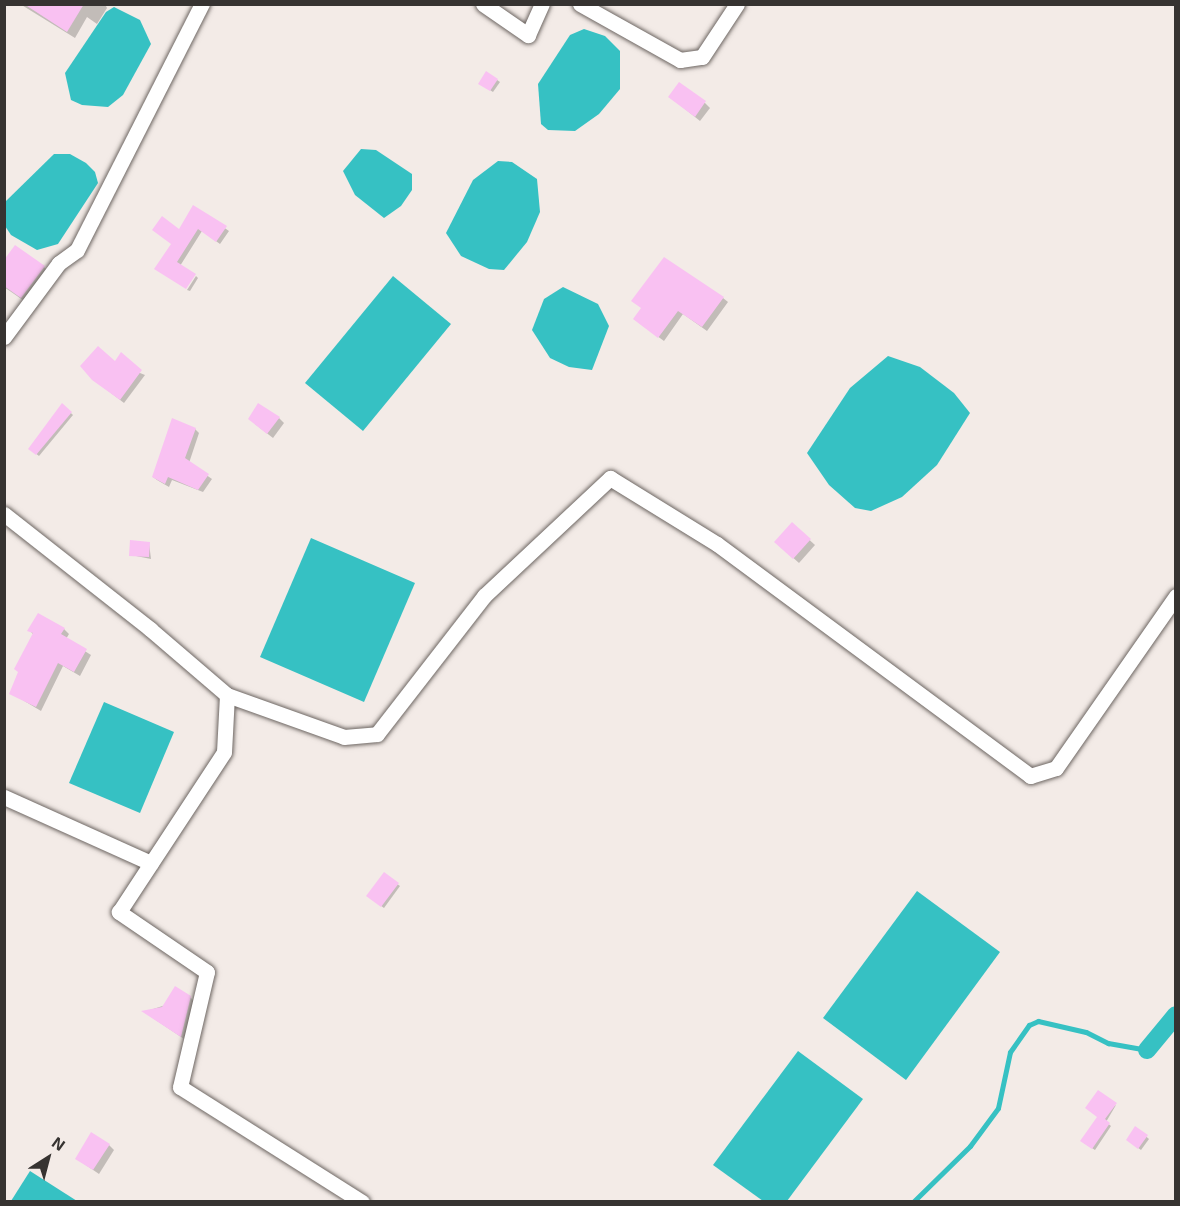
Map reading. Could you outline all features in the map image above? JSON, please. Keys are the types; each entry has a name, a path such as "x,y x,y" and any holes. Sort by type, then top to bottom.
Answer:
{"street":[{"path":"4,337 59,263 77,250 202,4"},
{"path":"483,4 528,35 542,4"},
{"path":"580,4 680,60 702,57 737,4"},
{"path":"4,514 150,629 227,695 344,737 377,734 484,596 610,478 717,544 1030,776 1056,768 1176,596"},
{"path":"227,695 224,752 119,912 207,972 180,1087 362,1202"},
{"path":"4,797 151,863"}],"water":[{"path":"114,7 140,20 151,44 123,95 108,107 82,105 71,100 65,73 106,12"},
{"path":"584,29 605,36 620,51 620,89 599,114 575,131 548,130 541,124 538,84 570,35"},
{"path":"361,149 376,150 412,174 412,190 401,206 384,218 355,195 343,171"},
{"path":"54,154 70,154 86,163 95,172 98,183 58,244 37,250 11,235 5,226 5,202"},
{"path":"498,161 512,162 537,179 540,212 527,242 504,270 489,269 461,256 446,233 473,180"},
{"path":"393,276 451,324 363,431 305,383"},
{"path":"563,287 598,304 609,326 592,370 569,367 550,358 532,330 544,299"},
{"path":"888,356 920,367 954,393 970,413 937,465 902,497 871,511 855,508 829,485 807,453 850,388"},
{"path":"311,538 415,583 364,702 260,657"},
{"path":"104,702 174,732 140,813 69,783"},
{"path":"917,891 1000,952 906,1080 823,1018"},
{"path":"798,1051 863,1099 787,1201 763,1201 713,1165"},
{"path":"30,1171 77,1201 11,1201"}],"building":[{"path":"24,4 84,4 67,32"},
{"path":"486,71 498,79 490,91 478,84"},
{"path":"679,82 706,101 695,117 668,97"},
{"path":"193,205 227,226 216,242 198,229 177,262 196,274 186,289 154,269 171,244 152,230 162,216 179,229"},
{"path":"15,245 45,266 21,298 4,286 4,260"},
{"path":"664,257 724,297 702,327 678,311 658,338 633,319 641,308 631,301"},
{"path":"98,346 115,361 121,352 142,370 120,400 92,380 80,366"},
{"path":"62,403 72,412 36,455 28,449"},
{"path":"258,403 280,417 267,434 248,419"},
{"path":"172,418 196,428 185,458 209,474 198,490 168,477 165,484 152,477"},
{"path":"792,522 811,539 793,559 774,542"},
{"path":"130,540 150,542 149,557 129,556"},
{"path":"38,613 65,628 61,634 87,649 74,672 58,663 36,707 9,694 18,672 14,669 33,633 27,631"},
{"path":"384,872 399,883 381,907 366,896"},
{"path":"175,986 191,996 181,1037 141,1011 162,1007"},
{"path":"1098,1090 1117,1103 1105,1119 1110,1123 1092,1149 1080,1141 1097,1117 1085,1108"},
{"path":"1135,1126 1148,1135 1138,1149 1126,1140"},
{"path":"91,1132 110,1144 93,1170 75,1159"}],"waterway":[{"path":"1147,1050 1176,1015"},
{"path":"913,1202 970,1146 998,1108 1010,1052 1029,1025 1038,1021 1086,1032 1108,1043 1147,1050"}]}
